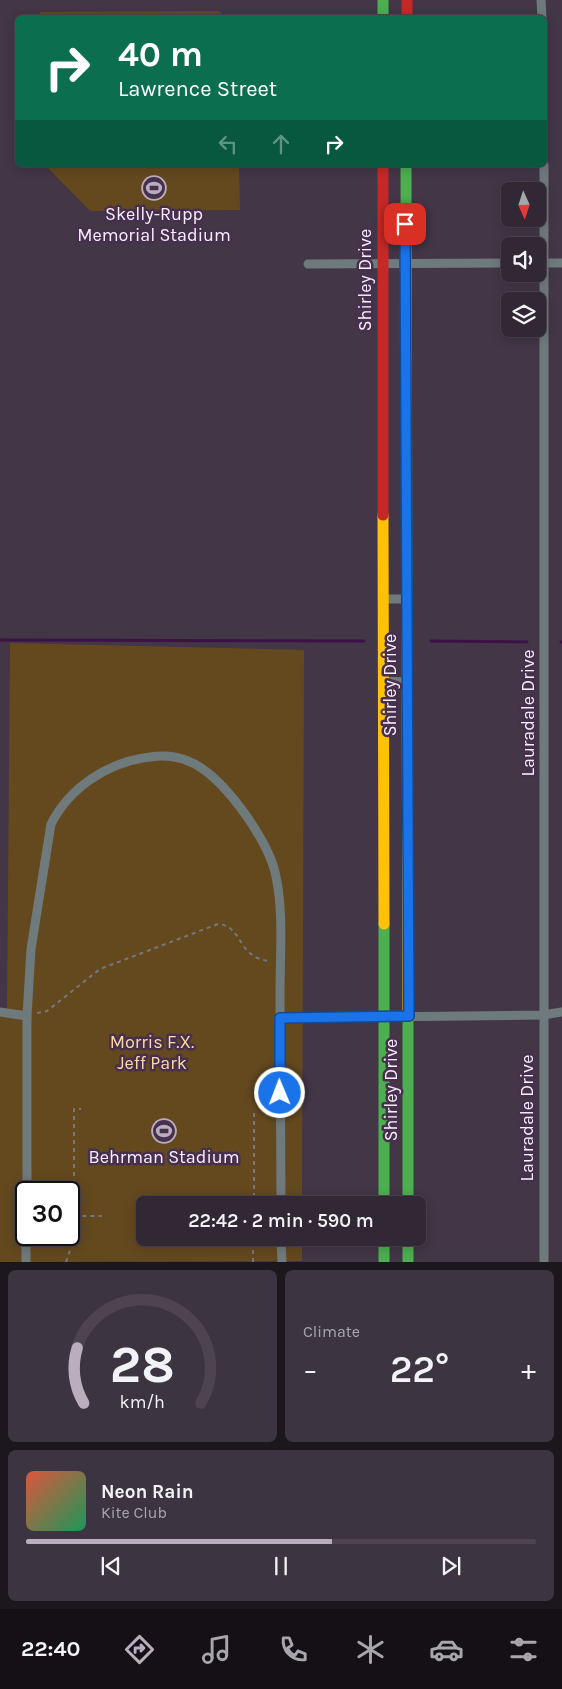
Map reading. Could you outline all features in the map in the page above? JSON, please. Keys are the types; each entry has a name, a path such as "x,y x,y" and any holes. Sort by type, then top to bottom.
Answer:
{"street":[{"path":"383,0 383,15"},
{"path":"407,0 407,15"},
{"path":"541,0 542,15"},
{"name":"Shirley Drive","path":"383,167 384,1196"},
{"name":"Shirley Drive","path":"406,167 408,1196"},
{"name":"Lauradale Drive","path":"542,237 544,167"},
{"path":"546,263 562,264"},
{"path":"308,264 501,264"},
{"name":"Lauradale Drive","path":"541,282 544,1262"},
{"path":"383,599 407,599"},
{"path":"383,681 407,682"},
{"path":"27,1181 28,1081 26,1016 31,949 51,824 60,806 76,789 97,775 123,764 149,757 165,756 188,761 202,769 243,809 260,838 275,870 278,896 280,961 281,1196"},
{"path":"0,1012 26,1016"},
{"path":"280,1018 543,1015 562,1012"},
{"path":"26,1246 26,1262"},
{"path":"281,1246 282,1262"},
{"path":"384,1246 384,1262"},
{"path":"408,1246 408,1262"}],"path":[{"path":"26,1016 47,1011 100,969 218,924 229,926 244,949 258,960 280,961"},
{"path":"74,1181 74,1109 81,1109"},
{"path":"254,1110 254,1196"},
{"path":"80,1216 102,1216"},
{"path":"66,1262 72,1246"},
{"path":"253,1262 254,1246"}],"green space":[{"path":"219,11 223,15 40,15 40,12"},
{"name":"Skelly-Rupp Memorial Stadium","path":"47,167 239,167 240,210 90,211"},
{"name":"Morris F.X. Jeff Park","path":"10,643 304,650 302,1196 136,1196 136,1246 302,1246 302,1261 0,1262 0,1013 7,1013"}],"waterway":[{"path":"0,640 364,641"},
{"path":"431,641 527,642"}],"traffic: fast":[{"path":"383,0 383,15"},
{"path":"406,167 407,619"},
{"path":"384,924 384,1196"},
{"path":"408,1015 408,1196"},
{"path":"384,1246 384,1262"},
{"path":"408,1246 408,1262"}],"traffic: slow":[{"path":"383,515 384,924"},
{"path":"407,619 408,1015"}],"traffic: jam":[{"path":"407,0 407,15"},
{"path":"383,167 383,515"}],"place":[{"name":"Skelly-Rupp Memorial Stadium","path":"154,188"},
{"name":"Behrman Stadium","path":"164,1131"}],"route":[{"path":"280,1093 280,1018 409,1016 405,224"}]}
